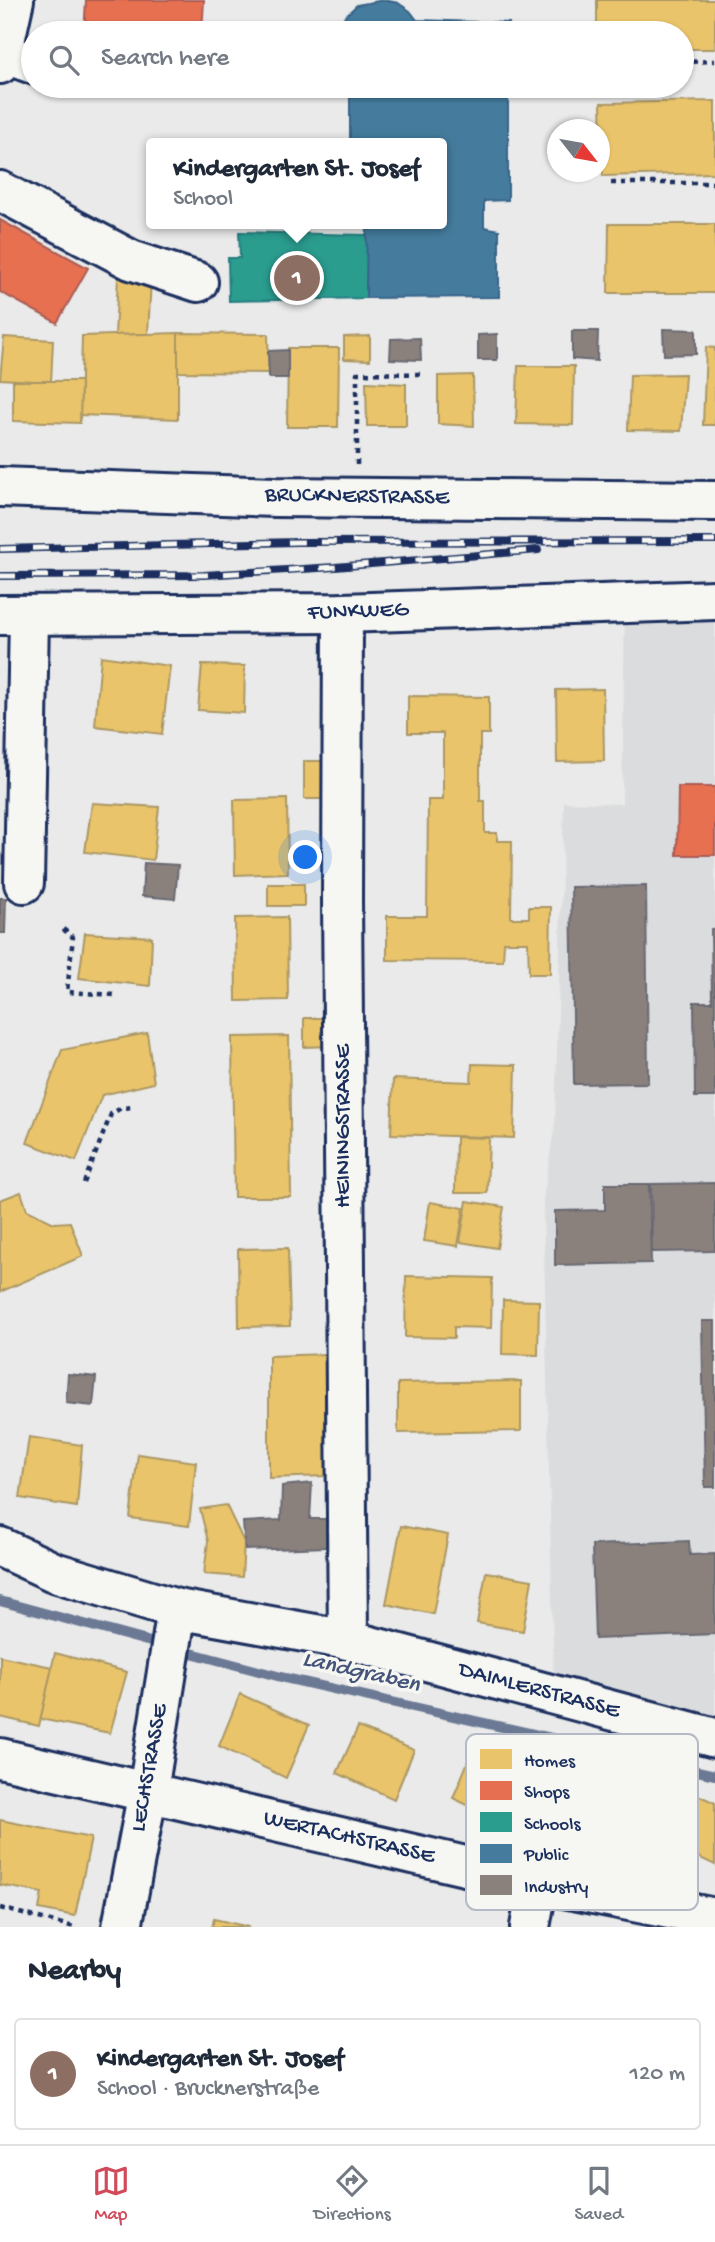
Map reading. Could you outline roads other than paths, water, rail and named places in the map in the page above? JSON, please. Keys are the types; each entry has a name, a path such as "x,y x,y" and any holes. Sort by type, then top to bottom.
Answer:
{"street":[{"path":"12,60 14,0"},
{"path":"0,191 131,260 198,282"},
{"name":"BRUCKNERSTRASSE","path":"0,487 251,496 715,501"},
{"name":"FUNKWEG","path":"14,616 343,613 715,600"},
{"name":"HEININGSTRASSE","path":"343,613 342,914 348,1640"},
{"path":"14,616 24,883"},
{"name":"DAIMLERSTRASSE","path":"0,1547 173,1634 348,1640 715,1738"},
{"name":"LECHSTRASSE","path":"122,1927 148,1791 173,1634"},
{"name":"WERTACHSTRASSE","path":"0,1758 466,1866"},
{"name":"WERTACHSTRASSE","path":"675,1910 715,1918"}],"waterway":[{"name":"Landgraben","path":"0,1601 165,1646"},
{"name":"Landgraben","path":"180,1650 285,1678 533,1734"},
{"name":"Landgraben","path":"698,1771 715,1775"}],"railway":[{"path":"0,549 297,542 715,541"},
{"path":"0,576 204,575 538,550"}],"place":[{"name":"Kindergarten St. Josef","path":"297,278"}]}
